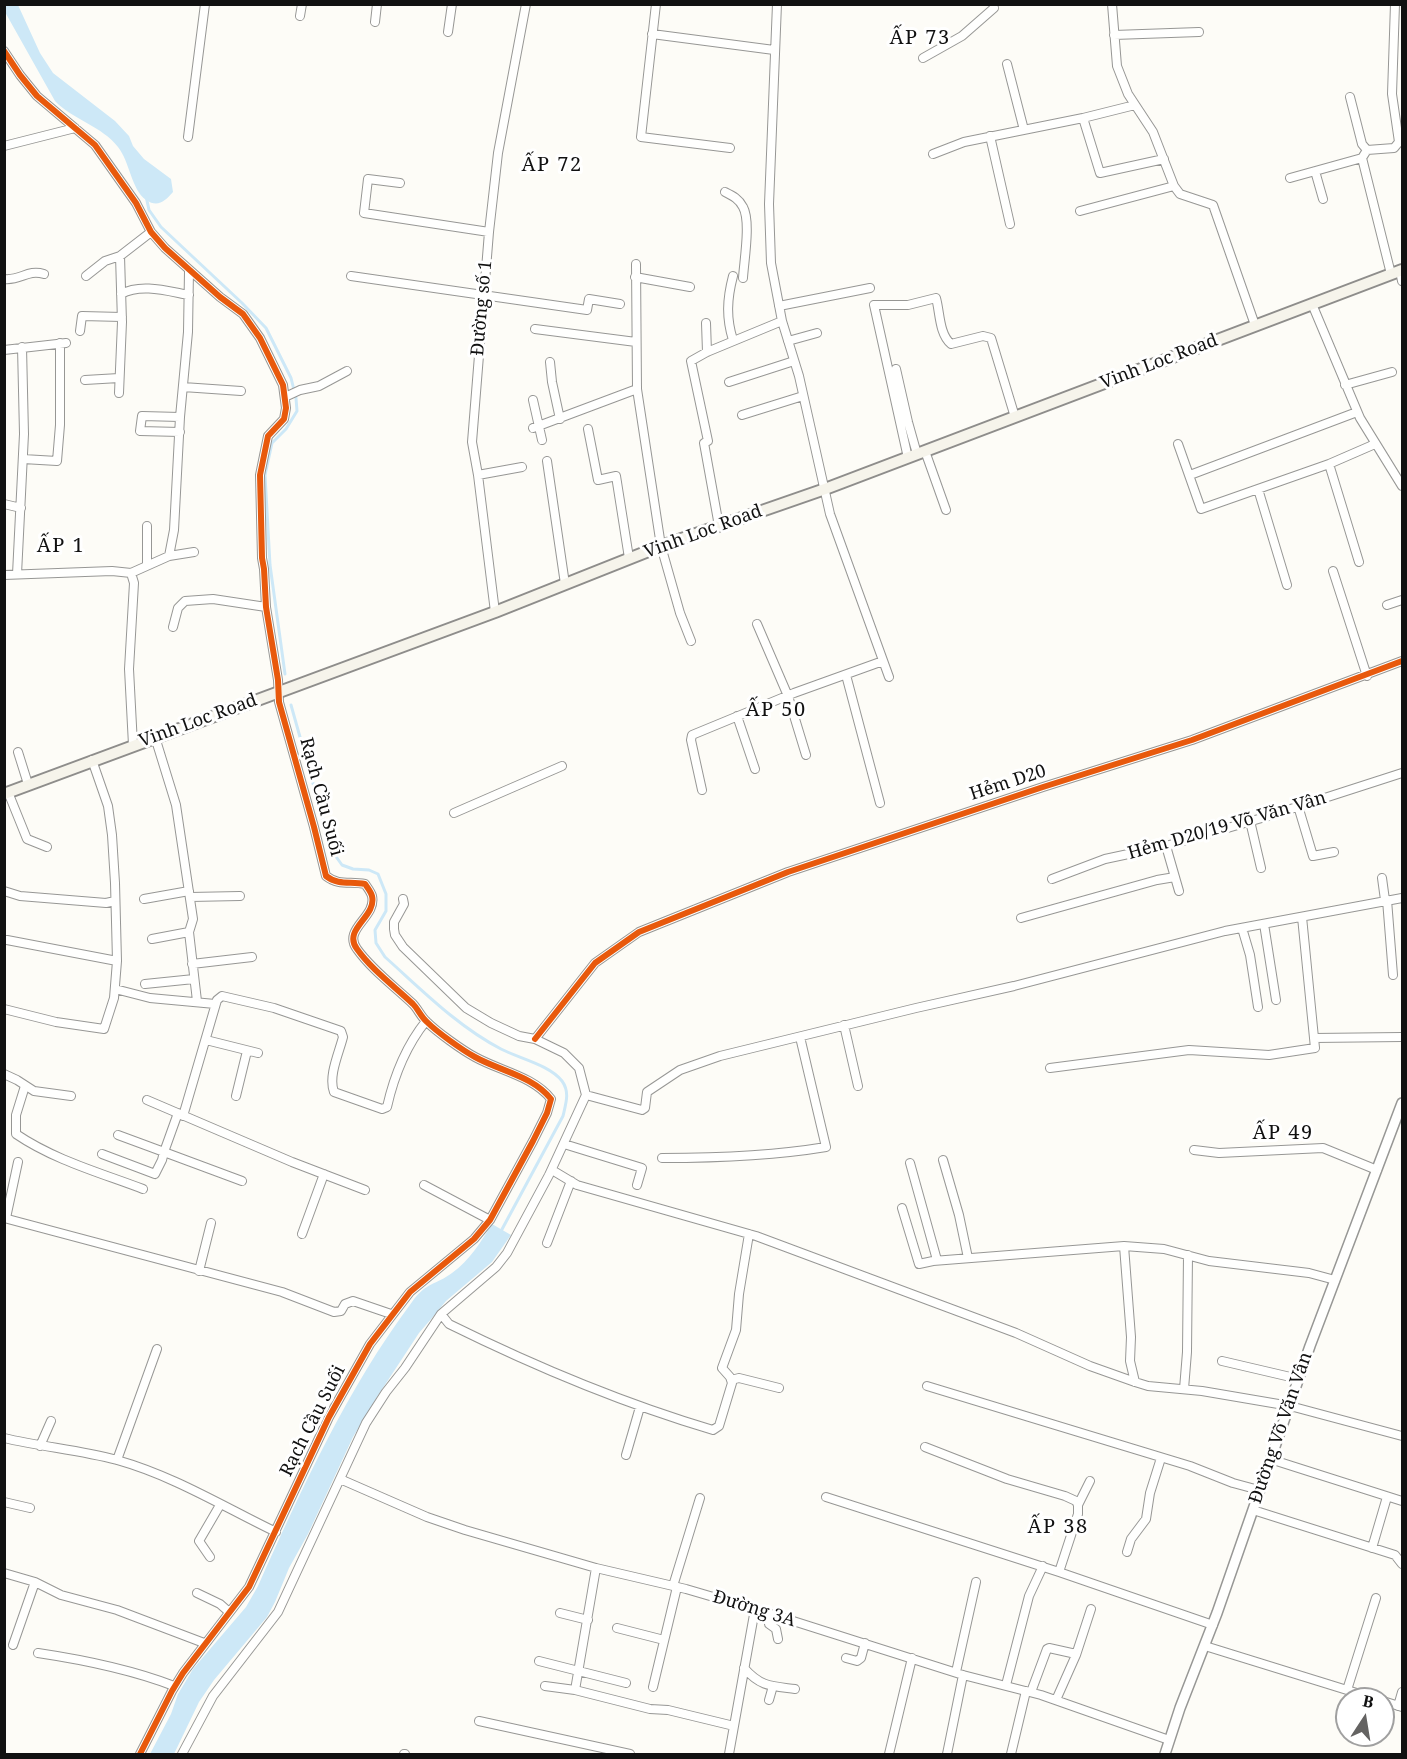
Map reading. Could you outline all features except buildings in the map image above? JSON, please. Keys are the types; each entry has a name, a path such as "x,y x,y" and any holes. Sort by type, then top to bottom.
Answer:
{"main road":[{"name":"Vinh Loc Road","path":"6,793 495,612 661,546 825,489 1255,325 1399,274"}],"street":[{"path":"188,138 205,4"},
{"path":"300,16 302,4"},
{"path":"375,22 377,4"},
{"path":"448,32 452,4"},
{"name":"Đường số 1","path":"495,612 472,442 483,295 498,153 526,4"},
{"path":"656,4 641,137 730,148"},
{"path":"777,4 769,204 771,264 782,321 803,396 830,514 889,677"},
{"path":"1112,4 1117,66 1128,94 1153,132 1173,186 1180,194 1213,205 1255,325"},
{"path":"1367,150 1394,148 1399,142 1392,94 1395,4"},
{"path":"923,58 962,36 994,6"},
{"path":"1114,35 1199,32"},
{"path":"652,34 774,50"},
{"path":"4,51 37,96 96,145 136,203 151,232 189,271 243,314 260,338 288,395 320,386 346,371"},
{"path":"1007,64 1024,130"},
{"path":"1350,97 1362,144 1367,150"},
{"path":"933,154 964,142 1135,105"},
{"path":"1083,118 1100,173 1164,159"},
{"path":"4,146 75,128"},
{"path":"990,136 1010,224"},
{"path":"1290,178 1362,158 1367,150"},
{"path":"1362,158 1399,274"},
{"path":"1315,171 1323,199"},
{"path":"400,183 368,179 364,213 489,232"},
{"path":"1080,211 1173,186"},
{"path":"725,192 738,199 745,209 747,219 743,278"},
{"path":"86,276 105,261 120,256 151,232"},
{"path":"118,393 122,317 120,256"},
{"path":"636,264 637,389 661,546 691,641"},
{"path":"169,556 174,530 180,417 188,332 189,271"},
{"path":"4,279 13,280 34,272 44,274"},
{"path":"351,276 587,310 589,298 620,304"},
{"path":"733,276 728,308 729,328 733,340"},
{"path":"635,277 690,287"},
{"path":"121,294 142,288 189,295"},
{"path":"779,306 870,288"},
{"path":"946,510 917,454 874,305 908,305 936,297 943,332 951,344 983,336 991,338 1015,417"},
{"path":"1312,304 1357,412 1402,486"},
{"path":"80,331 82,316 122,317"},
{"path":"719,525 704,443 708,441 692,371 692,361 733,340 782,321"},
{"path":"706,323 707,352"},
{"path":"535,329 636,342"},
{"path":"788,341 817,333"},
{"path":"4,350 63,343 57,461 23,459"},
{"path":"17,574 23,459 22,347"},
{"path":"729,382 794,361"},
{"path":"550,362 560,419"},
{"path":"896,369 917,454"},
{"path":"1345,385 1392,372"},
{"path":"85,380 119,378"},
{"path":"183,387 241,391"},
{"path":"536,427 637,389"},
{"name":"Rạch Cầu Suối","path":"140,1755 174,1686 204,1643 249,1587 329,1417 370,1344 410,1292 474,1239 490,1220 533,1141 547,1113 551,1099 545,1092 512,1070 504,1071 474,1057 426,1022 416,1006 371,966 355,946 354,931 365,919 372,906 372,896 365,884 353,881 334,882 326,876 279,702 262,558 260,475 268,436 284,419 288,395"},
{"path":"742,415 803,396"},
{"path":"533,400 536,427 542,440"},
{"path":"1190,475 1357,412"},
{"path":"180,417 142,416 139,424 140,431 180,432"},
{"path":"588,429 598,480 616,476 629,558"},
{"path":"1178,444 1201,509 1329,464 1375,444"},
{"path":"546,461 565,584"},
{"path":"1329,464 1359,562"},
{"path":"478,475 522,467"},
{"path":"1258,489 1287,585"},
{"path":"4,504 21,508"},
{"path":"147,526 147,565"},
{"path":"4,575 112,570 131,573 169,556 194,552"},
{"path":"1333,571 1367,676"},
{"path":"131,573 134,584 129,669 132,745"},
{"path":"173,627 178,608 185,601 213,599 266,607"},
{"path":"1387,605 1402,600"},
{"path":"757,624 788,696 806,755"},
{"path":"702,790 691,740 692,735 883,661"},
{"name":"Hẻm D20","path":"535,1039 595,963 625,940 670,918 788,872 1192,740 1402,661"},
{"path":"846,675 880,803"},
{"path":"737,716 755,769"},
{"path":"155,737 176,805 193,919 189,932 197,1001"},
{"path":"18,752 28,784"},
{"path":"4,1009 56,1022 104,1029 115,989 116,901 108,806 92,760"},
{"path":"454,813 561,766"},
{"name":"Hẻm D20/19 Võ Văn Vân","path":"1052,879 1106,859 1166,846 1402,772"},
{"path":"6,793 27,839 47,847"},
{"path":"1298,806 1313,856 1334,852"},
{"path":"1250,821 1261,868"},
{"path":"1166,846 1179,891"},
{"path":"1021,918 1175,877"},
{"path":"1382,878 1393,975"},
{"path":"4,891 20,896 106,903 116,901"},
{"path":"144,899 190,894 240,896"},
{"path":"586,1095 642,1110 645,1108 647,1092 680,1070 720,1056 1014,986 1242,928 1402,898"},
{"path":"182,1755 213,1696 279,1612 366,1423 441,1314 496,1267 521,1230 552,1170 586,1095 582,1075 574,1061 559,1049 535,1039 521,1039 466,1008 404,947 395,935 394,929 394,922 404,904 403,899"},
{"path":"1050,1068 1189,1050 1284,1054 1315,1048 1302,917"},
{"path":"1264,924 1276,1000"},
{"path":"1242,928 1250,955 1258,1007"},
{"path":"152,939 189,932"},
{"path":"7,940 117,961"},
{"path":"192,964 252,957"},
{"path":"145,984 194,979"},
{"path":"115,989 150,998 216,1004"},
{"path":"102,1154 156,1174 181,1115 219,997 226,996 274,1008 341,1031 343,1037 333,1074 334,1092 382,1109 387,1107 392,1083 410,1044 426,1022"},
{"path":"844,1025 858,1086"},
{"path":"663,1158 786,1154 826,1147 800,1037"},
{"path":"1314,1038 1402,1037"},
{"path":"206,1040 258,1053"},
{"path":"236,1096 247,1051"},
{"path":"4,1074 34,1091 71,1096"},
{"path":"25,1086 16,1115 16,1134 32,1145 52,1154 143,1189"},
{"path":"147,1100 364,1190"},
{"name":"Đường Võ Văn Vân","path":"1165,1755 1299,1379 1402,1102"},
{"path":"118,1135 242,1181"},
{"path":"564,1144 642,1168 637,1185"},
{"path":"1194,1150 1219,1153 1323,1148 1377,1170"},
{"path":"943,1160 959,1215 968,1258"},
{"path":"18,1162 5,1218 282,1292 334,1312 341,1311 345,1304 353,1301 391,1314"},
{"path":"910,1163 937,1260"},
{"path":"552,1170 571,1181 749,1234 1016,1333 1090,1366 1148,1386 1184,1389 1290,1406 1402,1436"},
{"path":"302,1234 324,1174"},
{"path":"547,1243 571,1181"},
{"path":"424,1185 490,1220"},
{"path":"902,1208 919,1264 937,1260 1124,1246 1164,1248 1209,1261 1309,1274 1335,1280"},
{"path":"199,1271 211,1223"},
{"path":"731,1380 722,1368 736,1330 739,1294 749,1234"},
{"path":"1124,1246 1131,1361 1136,1382"},
{"path":"1184,1389 1188,1255"},
{"path":"441,1314 449,1324 561,1375 640,1407 713,1430 719,1426 731,1380"},
{"path":"117,1460 158,1349"},
{"path":"1222,1361 1299,1379"},
{"path":"731,1380 739,1378 779,1388"},
{"path":"927,1386 1259,1490"},
{"path":"626,1455 640,1407"},
{"path":"40,1446 51,1421"},
{"path":"4,1438 117,1460 205,1495 276,1532"},
{"path":"925,1447 1007,1479 1065,1496 1076,1501 1078,1505"},
{"path":"1127,1552 1131,1539 1146,1519 1150,1493 1161,1458"},
{"path":"1270,1459 1402,1502"},
{"name":"Đường 3A","path":"340,1479 427,1517 596,1568 675,1586 755,1609 960,1673 1029,1691 1169,1740"},
{"path":"1059,1572 1078,1514 1078,1505 1090,1481"},
{"path":"826,1497 1043,1566 1213,1625"},
{"path":"1372,1548 1387,1497"},
{"path":"653,1687 675,1586 700,1498"},
{"path":"4,1502 30,1508"},
{"path":"210,1557 199,1541 220,1504"},
{"path":"1252,1510 1395,1555 1402,1564"},
{"path":"1006,1685 1029,1596 1043,1566"},
{"path":"575,1690 596,1568"},
{"path":"4,1573 35,1582 61,1595 117,1610 204,1643"},
{"path":"13,1645 35,1582"},
{"path":"947,1755 976,1582"},
{"path":"197,1593 220,1604 229,1612"},
{"path":"1348,1687 1376,1598"},
{"path":"729,1755 755,1609"},
{"path":"1056,1700 1076,1654 1091,1609"},
{"path":"560,1613 588,1620"},
{"path":"768,1613 769,1624 776,1629 777,1639"},
{"path":"617,1628 663,1640"},
{"path":"846,1658 857,1661 861,1658 865,1644"},
{"path":"1205,1646 1337,1687"},
{"path":"1011,1755 1029,1691 1047,1649 1076,1654"},
{"path":"38,1653 111,1666 174,1686"},
{"path":"900,1755 890,1753 912,1658"},
{"path":"539,1661 626,1683"},
{"path":"744,1668 755,1680 773,1686 795,1689"},
{"path":"545,1686 575,1690 650,1709 668,1710 734,1726"},
{"path":"769,1700 773,1686"},
{"path":"1400,1707 1402,1692"},
{"path":"479,1721 630,1755"}],"water":[{"path":"4,5 18,5 40,53 53,73 115,121 129,136 133,146 144,159 171,179 173,192 167,198 158,203 146,200 137,189 118,147 96,128 62,108 55,101 5,12"},
{"path":"492,1224 511,1235 492,1262 446,1301 419,1333 377,1397 353,1437 267,1617 214,1680 199,1702 174,1754 150,1754 171,1714 178,1694 193,1669 246,1607 258,1586 327,1440 367,1369 417,1296 464,1263"}],"waterway":[{"name":"Rạch Cầu Suối","path":"146,196 149,210 161,227 266,328 291,378 297,411 286,429 272,443 265,475 270,565 285,674"},
{"name":"Rạch Cầu Suối","path":"291,705 332,851 342,865 378,874 386,894 386,911 375,930 376,943 385,957 440,1007 470,1030 501,1049 557,1075 566,1089 567,1098 563,1116 500,1233"}],"cycle path":[{"path":"4,51 37,96 95,145 136,203 151,232 165,248 220,297 243,314 260,338 283,385 286,408 284,419 268,436 260,475 266,607 278,680 279,702 326,876 340,882 365,884 372,896 370,910 354,935 357,949 376,971 413,1004 425,1020 443,1036 475,1057 526,1079 544,1091 551,1099 547,1113 533,1141 490,1220 474,1239 410,1292 370,1344 329,1417 249,1587 183,1673 140,1754"},
{"path":"535,1039 595,963 639,932 788,872 1192,740 1402,661"}],"district":[{"name":"ẤP 73","path":"920,38"},
{"name":"ẤP 72","path":"552,165"},
{"name":"ẤP 1","path":"61,546"},
{"name":"ẤP 50","path":"776,710"},
{"name":"ẤP 49","path":"1283,1133"},
{"name":"ẤP 38","path":"1058,1527"}]}
